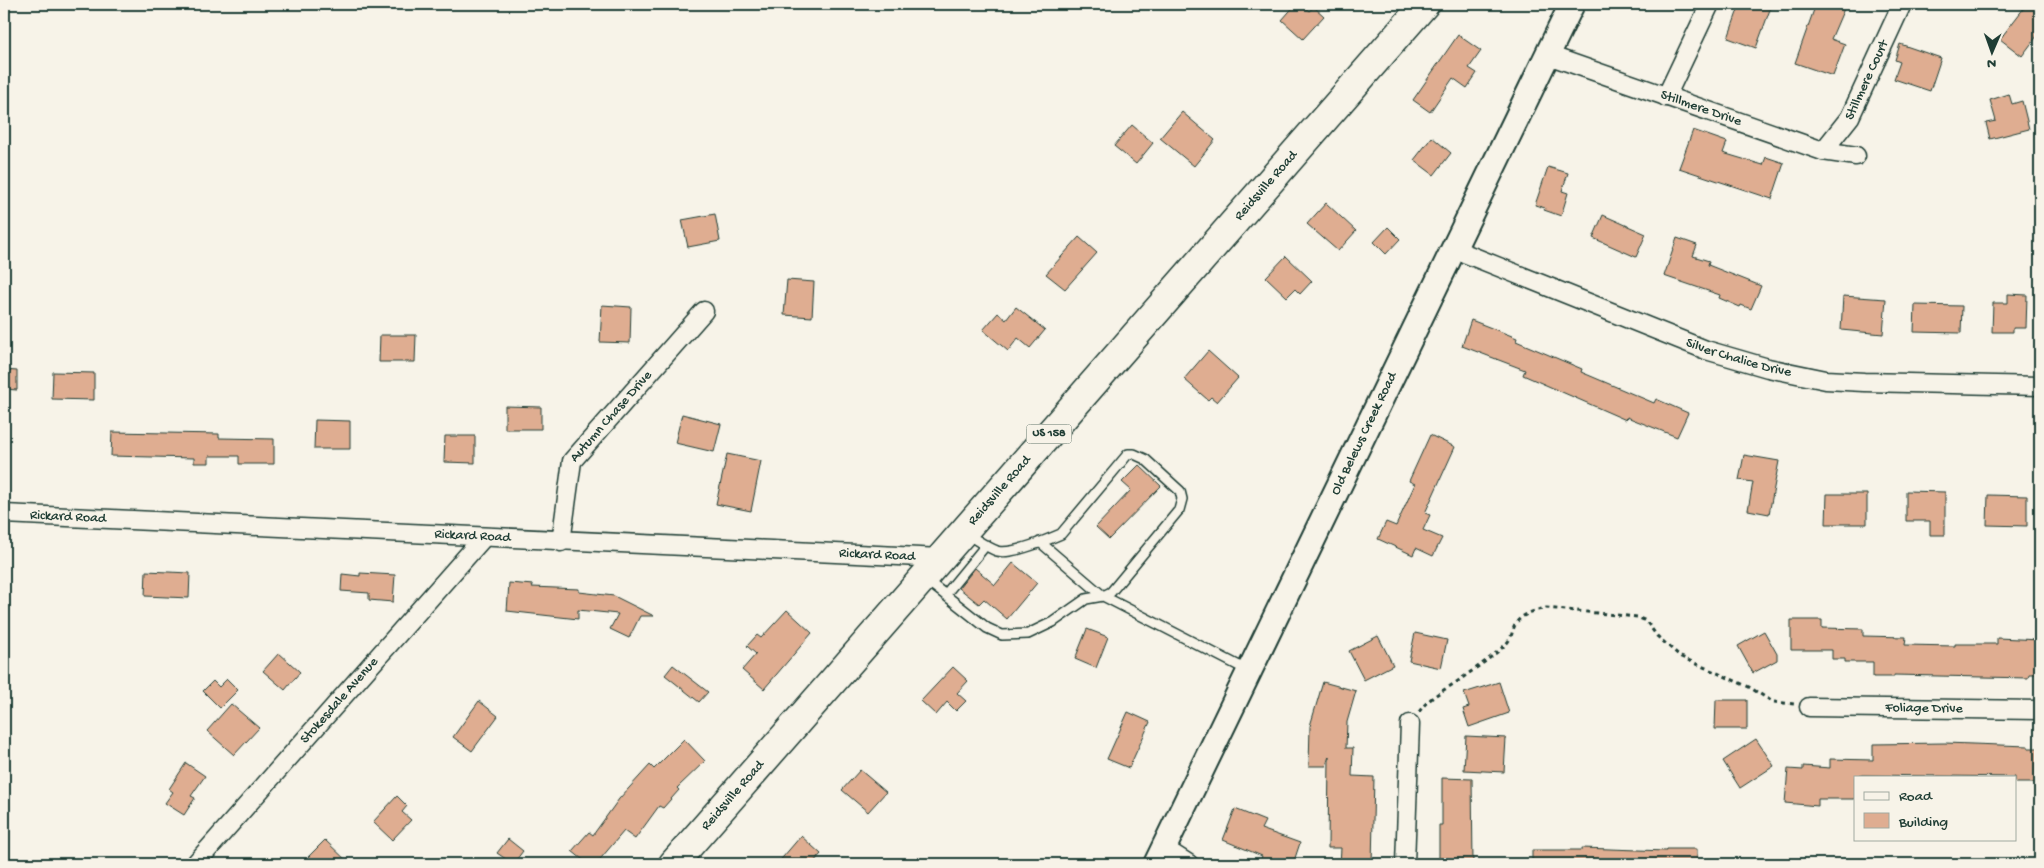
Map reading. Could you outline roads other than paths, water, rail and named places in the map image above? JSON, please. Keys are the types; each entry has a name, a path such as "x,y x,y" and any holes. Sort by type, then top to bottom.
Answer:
{"highway":[{"name":"Reidsville Road","path":"674,864 932,568 975,539 1425,4"}],"street":[{"name":"Old Belews Creek Road","path":"1160,856 1572,4"},
{"path":"1666,96 1710,4"},
{"name":"Stillmere Court","path":"1823,151 1850,117 1902,4"},
{"name":"Stillmere Drive","path":"1548,55 1823,151 1856,156"},
{"name":"Silver Chalice Drive","path":"1454,249 1706,350 1768,368 1826,380 1854,382 2040,386"},
{"name":"Autumn Chase Drive","path":"561,542 572,461 704,311"},
{"name":"Rickard Road","path":"4,514 561,542 932,568"},
{"name":"Stokesdale Avenue","path":"195,864 483,538"},
{"name":"Foliage Drive","path":"1809,707 2040,710"},
{"path":"1405,864 1410,724"},
{"path":"1160,856 1189,864"}],"lane":[{"path":"932,568 945,595 987,628 1002,635 1016,636 1028,634 1040,629 1086,599 1103,596 1110,592 1178,510 1182,499 1180,491 1144,459 1134,454 1128,454 1061,534 1007,552 998,551 975,539 945,595"},
{"path":"1040,542 1103,596 1250,672"}]}
